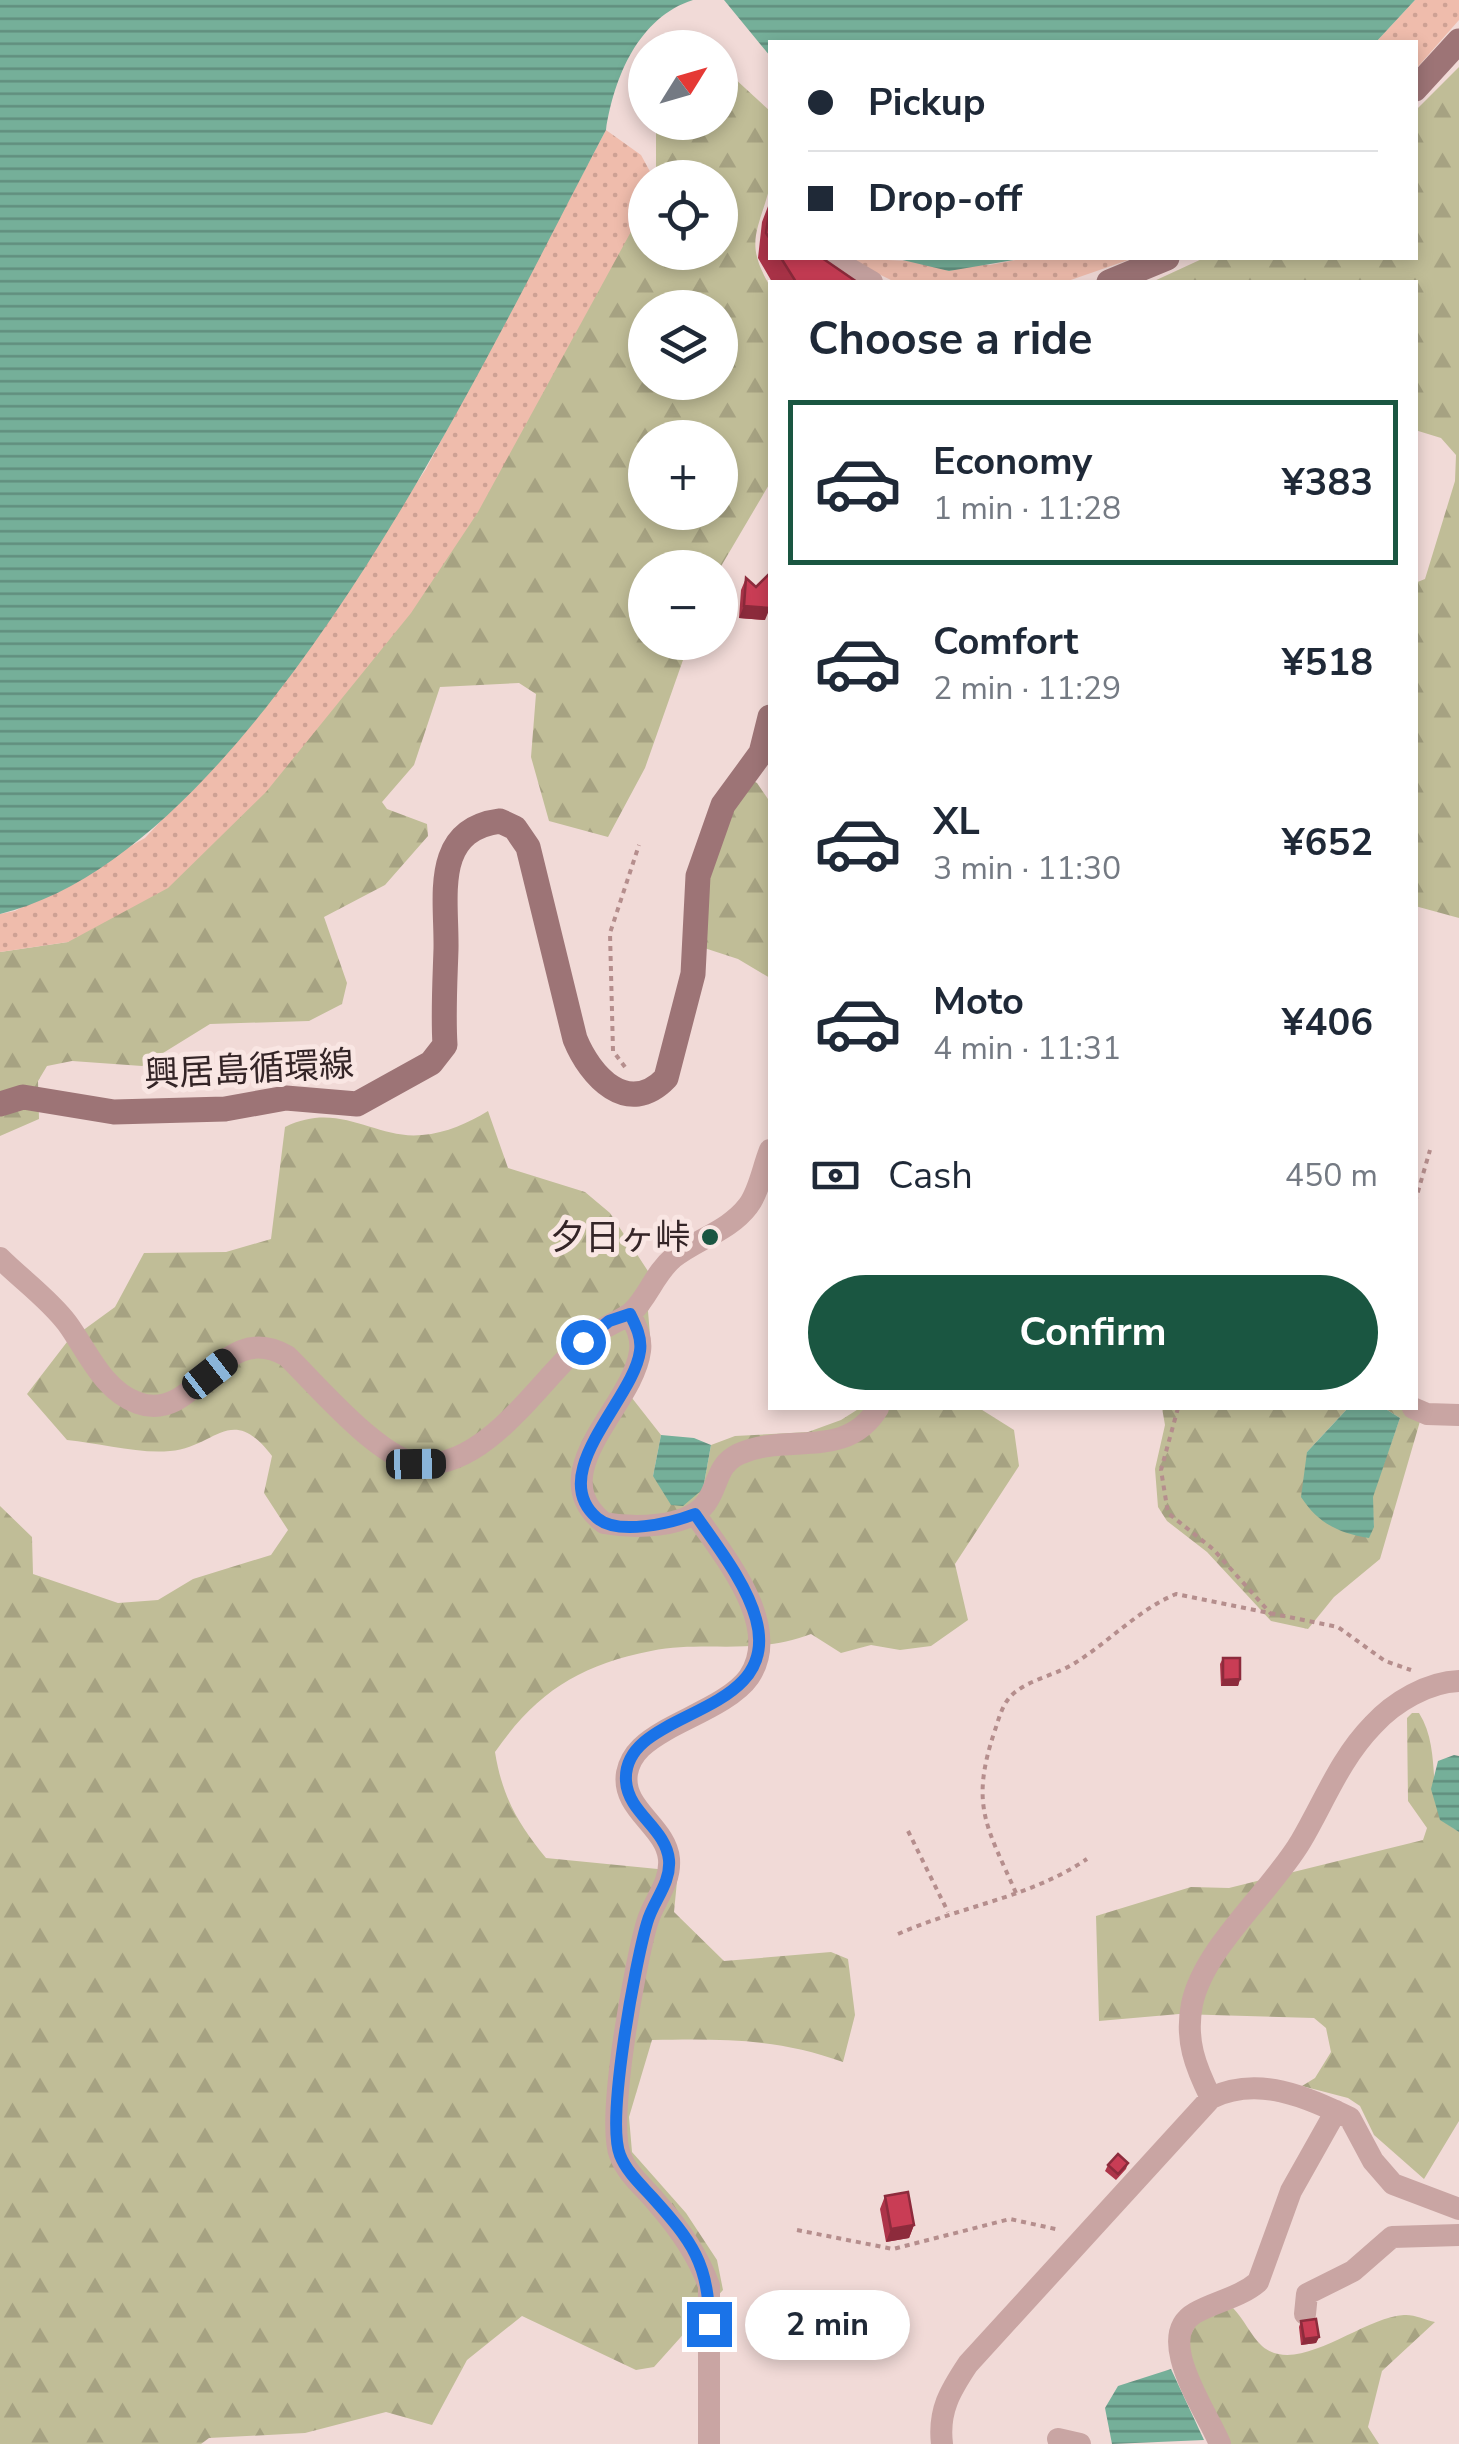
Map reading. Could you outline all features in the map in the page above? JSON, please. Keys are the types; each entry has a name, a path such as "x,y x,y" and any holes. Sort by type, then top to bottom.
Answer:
{"main road":[{"path":"1418,86 1459,41"},
{"path":"1113,280 1162,260"},
{"path":"645,1094 666,1078 693,974 698,876 723,805 761,753 768,725"},
{"name":"興居島循環線","path":"0,1104 23,1097 114,1112 225,1109 286,1098 357,1104 381,1094 408,1072 431,1063 445,1045 442,887 458,842 468,831 500,821 516,828 528,847 575,1038 586,1065 602,1084 621,1092 645,1094"}],"street":[{"path":"834,260 868,280"},
{"path":"0,1258 65,1320 91,1361 119,1392 140,1404 160,1404 182,1396 238,1352 254,1344 269,1346 287,1356 391,1453 416,1464 441,1464 462,1456 534,1397 583,1342 609,1321 630,1314 664,1267 740,1216 751,1203 768,1156"},
{"path":"630,1314 641,1349 635,1370 586,1460 581,1481 584,1502 604,1524 623,1526 695,1514 705,1504 729,1459 752,1449 842,1440 858,1432 876,1410"},
{"path":"1418,1409 1459,1416"},
{"path":"695,1514 741,1586 756,1619 760,1650 748,1678 648,1740 630,1759 626,1780 632,1801 664,1841 669,1859 666,1883 649,1916 630,1988 615,2128 620,2156 701,2262 710,2286 709,2444"},
{"path":"1211,2098 1194,2064 1188,2035 1193,2001 1206,1968 1301,1842 1342,1761 1364,1735 1403,1700 1451,1682"},
{"path":"942,2444 940,2423 948,2394 968,2364 1211,2098 1247,2085 1276,2090 1336,2111 1350,2118 1373,2162 1394,2184 1459,2209"},
{"path":"1216,2443 1177,2348 1178,2328 1190,2316 1246,2292 1258,2282 1291,2191 1336,2111"},
{"path":"1305,2314 1307,2294 1353,2271 1392,2237 1459,2235"}],"path":[{"path":"639,845 610,933 613,1051 645,1094"},
{"path":"1418,1192 1430,1150"},
{"path":"1177,1410 1161,1470 1168,1513 1214,1549 1273,1616"},
{"path":"1016,1893 986,1823 980,1797 984,1765 1010,1696 1078,1662 1158,1602 1176,1594 1338,1627 1385,1661 1451,1682"},
{"path":"908,1831 948,1912"},
{"path":"898,1934 948,1912 974,1910 1052,1882 1087,1859"},
{"path":"797,2230 893,2249 1010,2219 1061,2230 1080,2241"}],"green space":[{"path":"1459,67 1459,918 1418,907 1418,582 1425,579 1455,481 1456,455 1441,438 1418,431 1418,280 1156,280 1200,260 1418,260 1418,108"},
{"path":"738,82 768,109 768,193 757,228 756,249 768,282 768,486 731,550 628,550 628,660 683,660 645,768 608,837 549,821 531,757 536,694 519,683 440,687 414,765 382,802 387,809 427,824 428,836 385,885 324,917 347,983 342,1004 309,1021 210,1024 142,1066 72,1061 47,1066 38,1081 39,1119 0,1136 0,952 68,942 562,351 628,236 628,270 738,270 738,160 656,160 656,140 738,140"},
{"path":"735,771 757,783 768,799 768,977 738,959 689,943"},
{"path":"488,1111 508,1168 585,1192 610,1213 659,1288 648,1311 650,1335 632,1398 661,1435 653,1476 703,1489 711,1445 735,1436 808,1432 857,1410 982,1410 1014,1430 1019,1466 955,1564 968,1620 931,1646 900,1650 871,1645 841,1653 811,1634 770,1644 671,1648 625,1657 581,1674 543,1698 495,1752 513,1809 546,1858 678,1871 674,1912 724,1961 831,1952 848,1959 855,2015 843,2062 772,2044 652,2040 629,2117 632,2152 686,2213 717,2260 723,2290 654,2367 636,2370 522,2316 467,2360 432,2425 386,2412 305,2433 209,2438 201,2444 0,2444 0,1506 32,1537 33,1574 118,1603 158,1600 193,1579 271,1555 288,1530 264,1493 272,1456 245,1432 223,1432 186,1448 158,1452 67,1440 27,1394 67,1342 115,1307 144,1253 226,1252 271,1239 285,1127 323,1118 405,1135 457,1127"},
{"path":"1425,1404 1380,1559 1334,1597 1308,1629 1271,1621 1207,1552 1167,1521 1158,1507 1155,1469 1165,1425 1162,1410 1346,1410 1307,1452 1374,1527 1372,1497 1400,1418 1387,1410 1418,1410 1418,1405"},
{"path":"1419,1713 1429,1738 1440,1819 1459,1832 1459,2121 1424,2179 1374,2135 1360,2106 1348,2098 1302,2086 1315,2078 1331,2052 1326,2028 1314,2018 1179,2014 1099,2021 1096,1916 1191,1887 1229,1888 1423,1840 1427,1828 1408,1801 1407,1718"},
{"path":"1233,2308 1258,2342 1277,2354 1312,2350 1387,2318 1408,2315 1435,2322 1382,2371 1368,2427 1379,2444 1227,2444 1185,2352 1186,2332 1205,2317"}],"sand":[{"path":"1415,0 1459,0 1459,20 1418,67 1418,40 1378,40"},
{"path":"606,130 644,160 628,160 628,237 478,512 411,613 266,792 168,888 68,942 0,952 0,914 15,911 145,838 266,708 426,469"},
{"path":"850,260 990,265 1015,260 1128,260 1071,280 891,280"}],"shaded area":[{"path":"0,0 693,0 674,8 649,30 628,30 628,60 615,90 606,130 498,337 431,459 356,582 274,697 187,796 96,871 0,914"},
{"path":"724,0 1415,0 1378,40 768,40 768,54"},
{"path":"902,260 1013,260 949,271"},
{"path":"1346,1410 1387,1410 1400,1418 1373,1497 1374,1527 1369,1538 1330,1525 1314,1514 1301,1497 1307,1452"},
{"path":"661,1435 694,1438 711,1445 703,1489 683,1506 671,1505 653,1476"},
{"path":"1459,1756 1459,1832 1440,1820 1431,1789 1438,1761"},
{"path":"1171,2369 1204,2440 1112,2444 1105,2408 1118,2386"}],"building":[{"path":"782,260 825,260 854,280 795,280"},
{"path":"768,575 768,608 744,606 746,578 756,587"},
{"path":"1223,1658 1240,1658 1240,1679 1223,1680"},
{"path":"1118,2154 1128,2163 1118,2174 1108,2165"},
{"path":"908,2192 914,2225 891,2229 885,2196"},
{"path":"1316,2319 1319,2337 1304,2339 1301,2321"}],"place":[{"name":"夕日ヶ峠","path":"710,1237"}],"route":[{"path":"583,1342 609,1321 630,1314 641,1349 635,1370 586,1460 581,1481 584,1502 604,1524 657,1523 695,1514 741,1586 756,1619 760,1650 748,1678 731,1692 648,1740 630,1759 626,1780 632,1801 664,1841 669,1859 666,1883 649,1916 630,1988 615,2128 620,2156 701,2262 710,2286 709,2324"}]}
